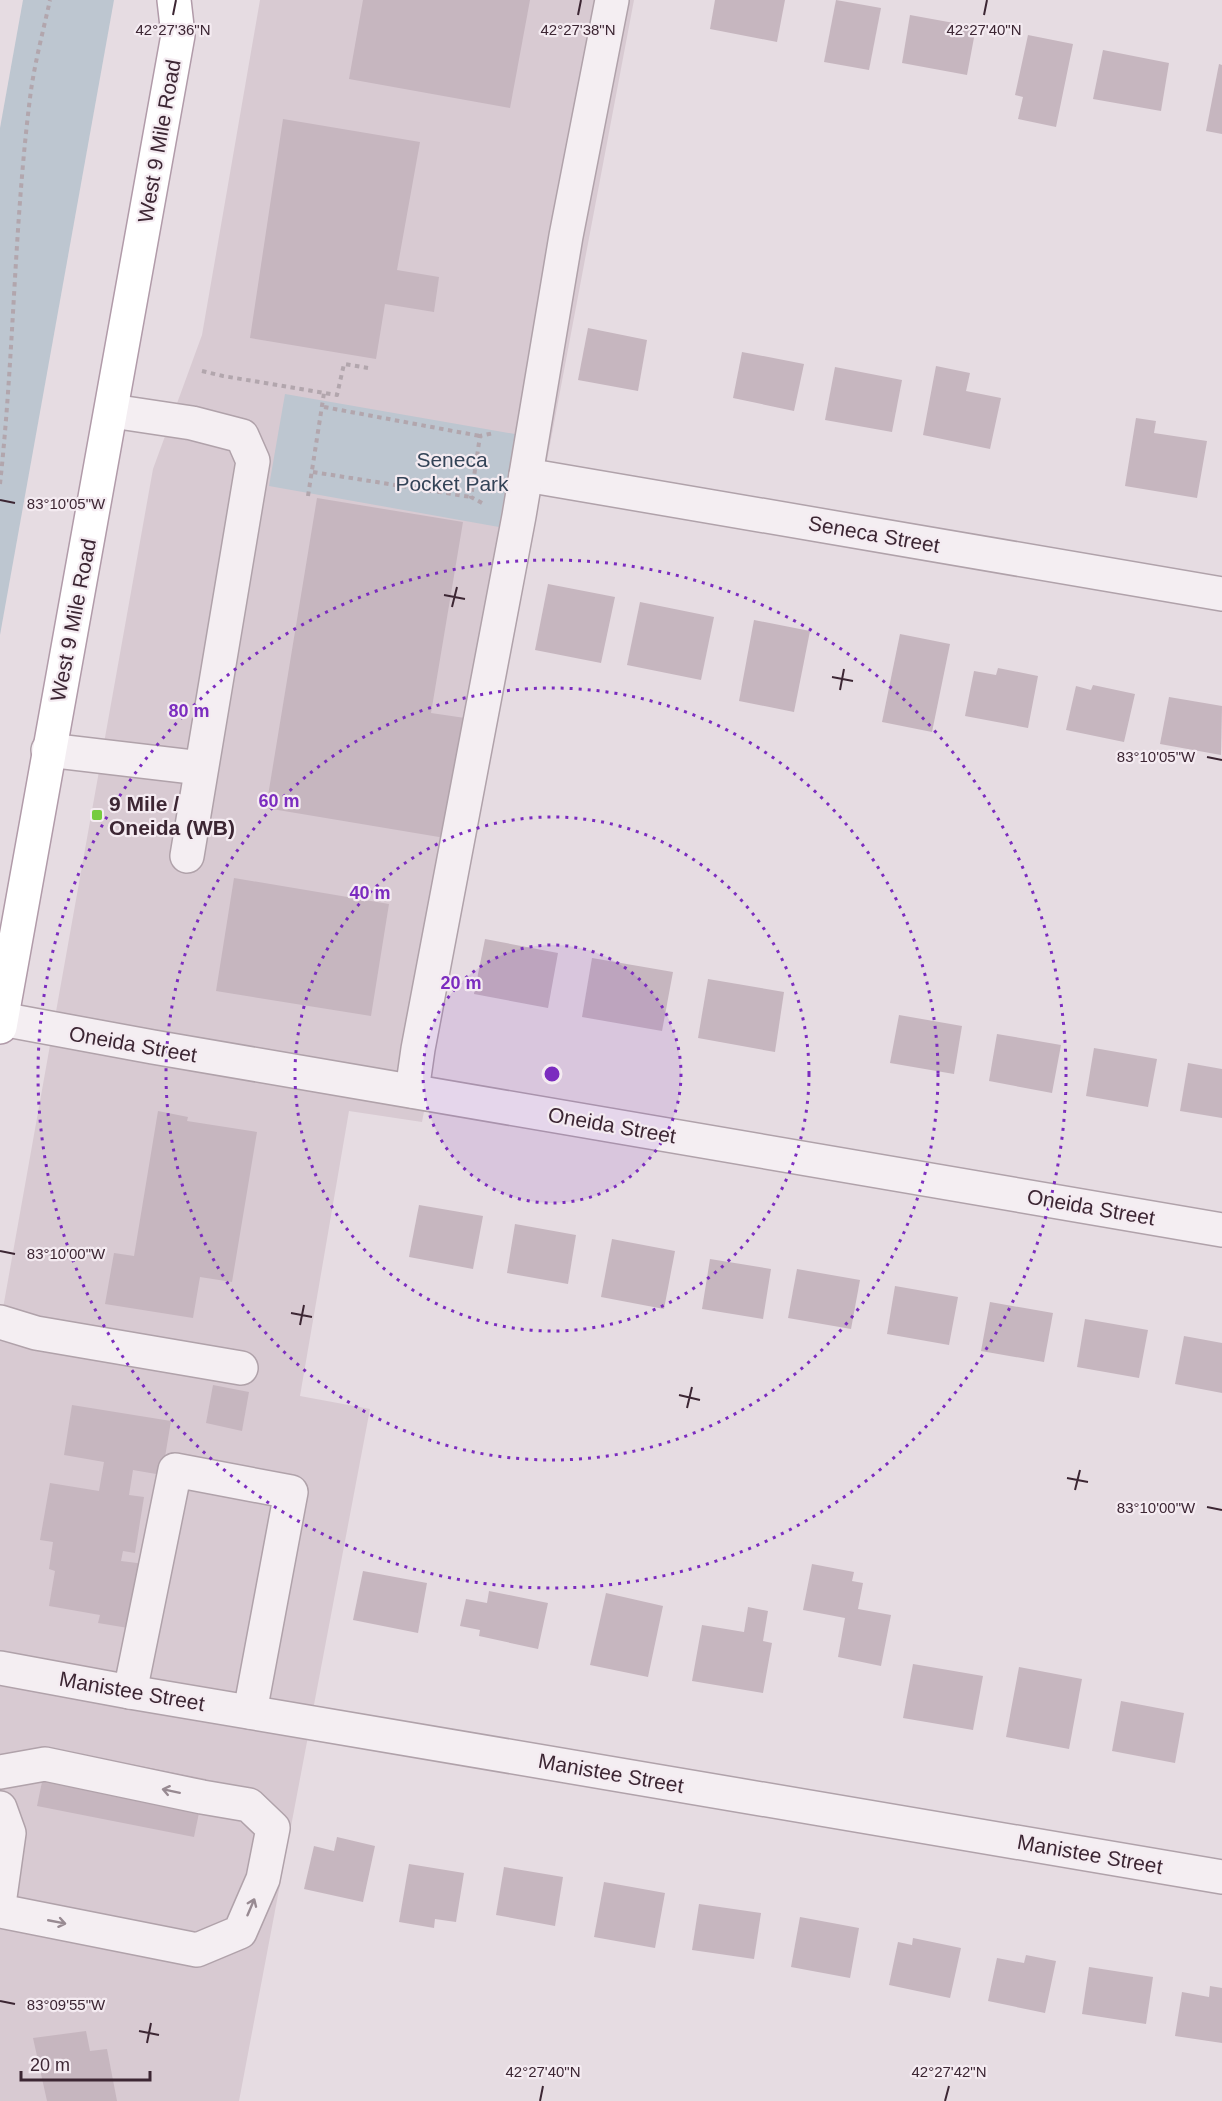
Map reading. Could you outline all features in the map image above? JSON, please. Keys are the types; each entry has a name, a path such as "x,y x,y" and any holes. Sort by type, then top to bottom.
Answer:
{"main road":[{"name":"West 9 Mile Road","path":"1,1023 48,750 112,411 178,35 174,0"},
{"name":"West 9 Mile Road","path":"178,35 199,0"}],"street":[{"path":"412,1091 526,475 566,236 612,0"},
{"path":"112,411 192,423 242,436 253,461 187,856"},
{"name":"Seneca Street","path":"526,475 1222,594"},
{"path":"48,750 201,768"},
{"name":"Oneida Street","path":"1,1023 1222,1230"},
{"path":"0,1322 36,1333 241,1368"},
{"path":"130,1692 175,1470 291,1492 250,1712"},
{"name":"Manistee Street","path":"0,1668 1222,1877"},
{"path":"0,1772 45,1764 249,1805 273,1828 263,1879 240,1932 197,1950 0,1911"},
{"path":"0,1808 9,1833 0,1897"}],"path":[{"path":"0,484 8,410 20,206 30,96 50,0"},
{"path":"202,370 223,376 337,395 344,364 368,368"},
{"path":"308,496 324,407 324,393"},
{"path":"324,407 480,436 502,432"},
{"path":"471,497 480,436"},
{"path":"313,472 471,497 489,508"}],"shaded area":[{"path":"260,0 634,0 422,1122 349,1111 300,1396 370,1409 239,2101 0,2101 0,1325 153,469 202,335"}],"green space":[{"path":"23,0 114,0 0,635 0,128"},
{"name":"Seneca Pocket Park","path":"285,394 515,434 499,527 269,486"}],"building":[{"path":"363,0 530,0 510,108 349,79"},
{"path":"715,0 785,0 777,42 710,29"},
{"path":"836,0 881,8 869,70 824,62"},
{"path":"910,15 976,27 967,75 902,63"},
{"path":"1028,35 1073,44 1056,127 1018,119 1023,97 1015,95"},
{"path":"1103,50 1169,63 1161,111 1093,99"},
{"path":"1219,64 1222,65 1222,134 1206,131"},
{"path":"283,119 420,142 397,270 439,277 434,312 385,304 376,359 250,338"},
{"path":"588,328 647,340 638,391 578,380"},
{"path":"742,352 804,364 794,411 733,398"},
{"path":"936,366 970,373 966,391 1001,398 990,449 923,435"},
{"path":"835,367 902,380 892,432 825,420"},
{"path":"1136,418 1156,421 1154,433 1207,441 1197,498 1125,486"},
{"path":"317,498 463,522 431,713 465,718 445,838 266,808"},
{"path":"548,584 615,597 601,663 535,650"},
{"path":"640,602 714,617 701,680 627,665"},
{"path":"754,620 810,631 794,712 739,701"},
{"path":"900,634 950,644 932,732 882,722"},
{"path":"998,668 1038,676 1028,728 965,716 974,671 996,675"},
{"path":"1093,685 1135,694 1124,742 1066,730 1076,686 1091,690"},
{"path":"1169,697 1222,706 1221,755 1160,744"},
{"path":"234,878 389,904 371,1016 216,991"},
{"path":"485,939 558,953 548,1008 474,994"},
{"path":"592,958 673,972 662,1031 582,1017"},
{"path":"708,979 784,992 775,1052 698,1038"},
{"path":"899,1015 962,1026 954,1074 890,1063"},
{"path":"997,1034 1061,1045 1052,1093 989,1081"},
{"path":"1094,1048 1157,1059 1148,1107 1086,1096"},
{"path":"1188,1063 1222,1069 1222,1118 1180,1111"},
{"path":"158,1111 188,1117 187,1121 257,1132 232,1282 200,1277 193,1318 105,1304 114,1253 134,1256"},
{"path":"419,1205 483,1216 473,1269 409,1257"},
{"path":"515,1224 576,1235 568,1284 507,1273"},
{"path":"612,1239 675,1251 664,1309 601,1297"},
{"path":"710,1259 771,1269 763,1319 702,1309"},
{"path":"797,1269 860,1280 851,1329 788,1318"},
{"path":"895,1286 958,1297 949,1345 887,1334"},
{"path":"990,1302 1053,1313 1044,1362 981,1351"},
{"path":"1085,1319 1148,1330 1139,1378 1077,1367"},
{"path":"1184,1336 1222,1343 1222,1393 1175,1384"},
{"path":"213,1385 249,1392 242,1431 206,1423"},
{"path":"72,1405 171,1421 162,1475 133,1470 129,1495 144,1497 135,1553 123,1551 121,1561 145,1564 134,1629 98,1623 100,1615 49,1606 55,1571 49,1569 53,1542 40,1540 50,1483 99,1491 104,1462 64,1455"},
{"path":"812,1564 854,1572 852,1581 863,1583 858,1609 891,1615 881,1666 838,1657 845,1618 803,1610"},
{"path":"363,1571 427,1583 418,1633 353,1620"},
{"path":"489,1591 548,1603 538,1649 479,1636 480,1630 460,1626 466,1599 487,1603"},
{"path":"606,1593 663,1606 648,1677 590,1665"},
{"path":"748,1607 768,1611 763,1641 772,1643 763,1693 692,1681 702,1625 744,1632"},
{"path":"913,1664 983,1676 973,1730 903,1718"},
{"path":"1019,1667 1082,1679 1069,1749 1006,1737"},
{"path":"1121,1701 1184,1713 1175,1763 1112,1751"},
{"path":"49,1748 206,1779 194,1837 37,1806"},
{"path":"337,1837 375,1846 363,1902 304,1889 314,1846 334,1851"},
{"path":"409,1864 464,1873 456,1922 435,1919 434,1928 399,1922"},
{"path":"504,1867 563,1877 555,1926 496,1915"},
{"path":"604,1882 665,1893 655,1948 594,1937"},
{"path":"699,1904 761,1913 754,1959 692,1950"},
{"path":"800,1917 859,1928 850,1978 791,1967"},
{"path":"913,1938 961,1948 950,1998 889,1985 898,1942 912,1945"},
{"path":"1026,1955 1056,1961 1045,2013 988,2001 997,1958 1024,1963"},
{"path":"1089,1967 1153,1977 1146,2024 1082,2014"},
{"path":"1210,1986 1222,1988 1222,2043 1175,2036 1182,1992 1209,1997"},
{"path":"86,2031 90,2051 107,2049 117,2101 47,2101 33,2038"}],"place":[{"name":"9 Mile / Oneida (WB)","path":"97,815"}]}
